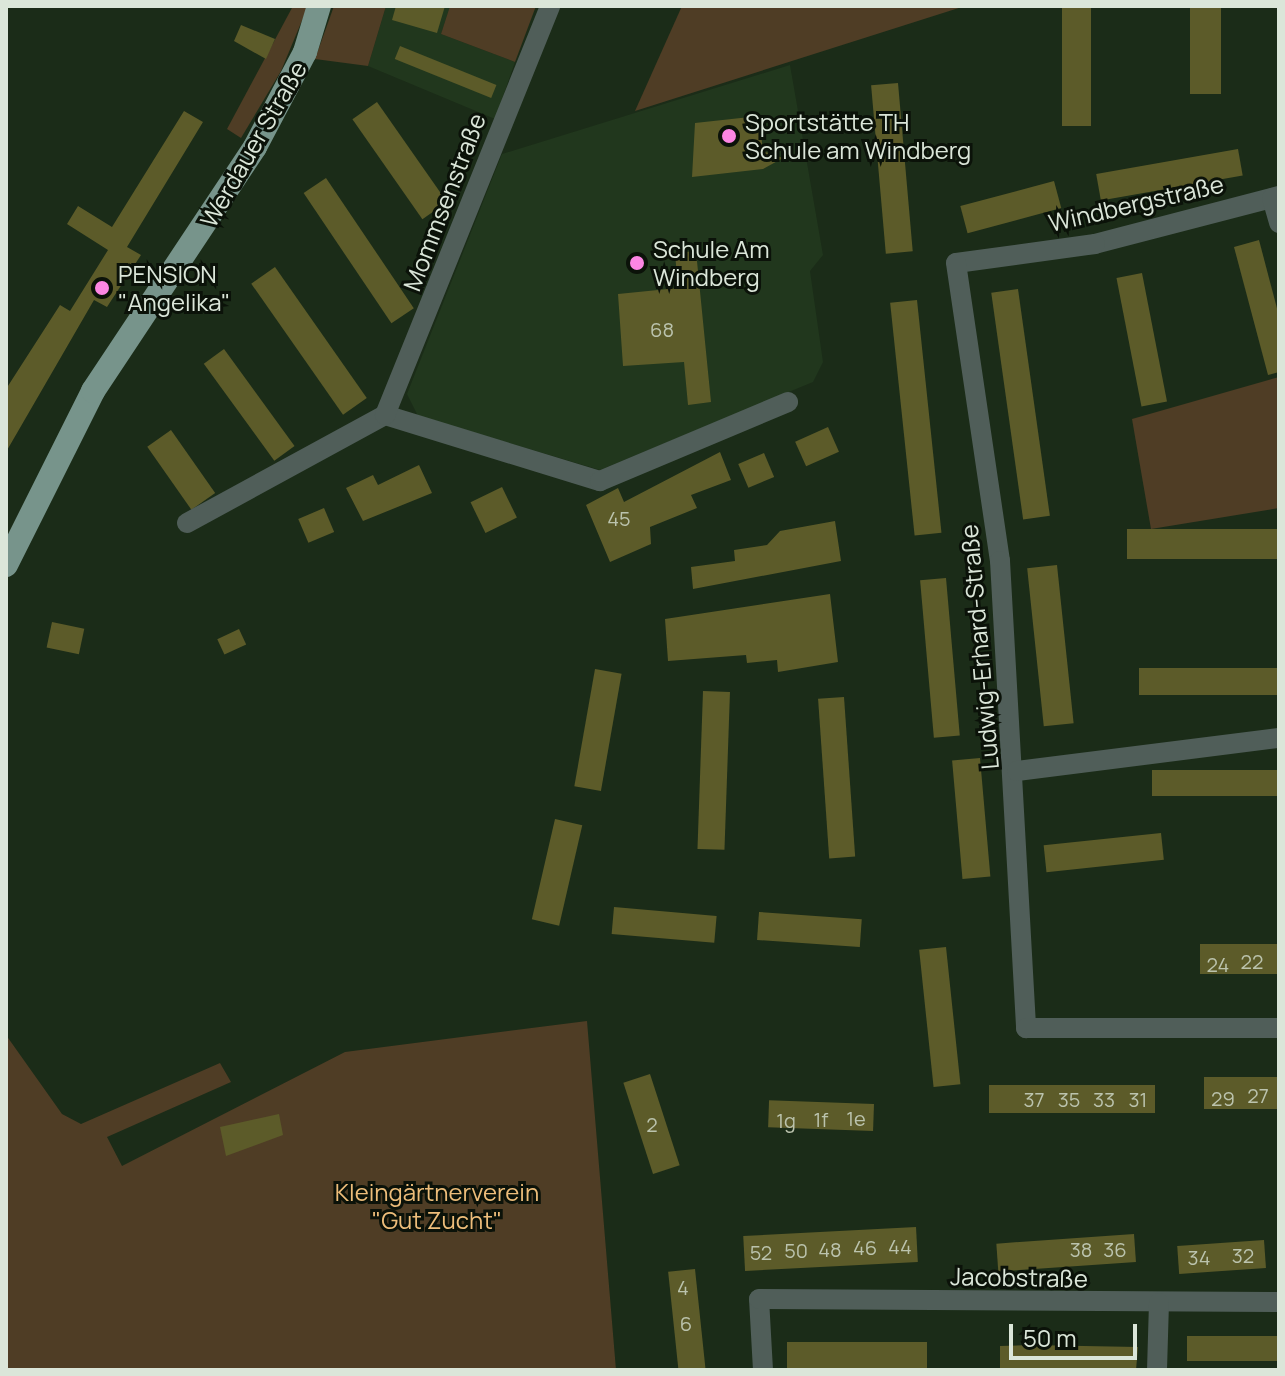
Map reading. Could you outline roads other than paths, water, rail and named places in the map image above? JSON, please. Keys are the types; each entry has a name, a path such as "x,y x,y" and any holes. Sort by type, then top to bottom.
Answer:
{"main road":[{"name":"Werdauer Straße","path":"6,565 93,391 255,147 305,52 319,6"}],"street":[{"name":"Mommsenstraße","path":"385,415 550,6"},
{"path":"1276,197 1279,223"},
{"name":"Windbergstraße","path":"956,263 1095,244 1276,197"},
{"name":"Ludwig-Erhard-Straße","path":"956,263 1000,561 1017,771 1026,1028 1279,1028"},
{"path":"187,523 385,415 600,481 788,402"},
{"path":"1017,771 1279,738"},
{"name":"Jacobstraße","path":"763,1370 759,1299 1279,1302"},
{"path":"1157,1370 1159,1303"}],"place":[{"name":"Sportstätte TH Schule am Windberg","path":"729,136"},
{"name":"Schule Am Windberg","path":"637,263"},
{"name":"PENSION \"Angelika\"","path":"102,288"}],"park label":[{"name":"Kleingärtnerverein \"Gut Zucht\"","path":"437,1206"}]}
